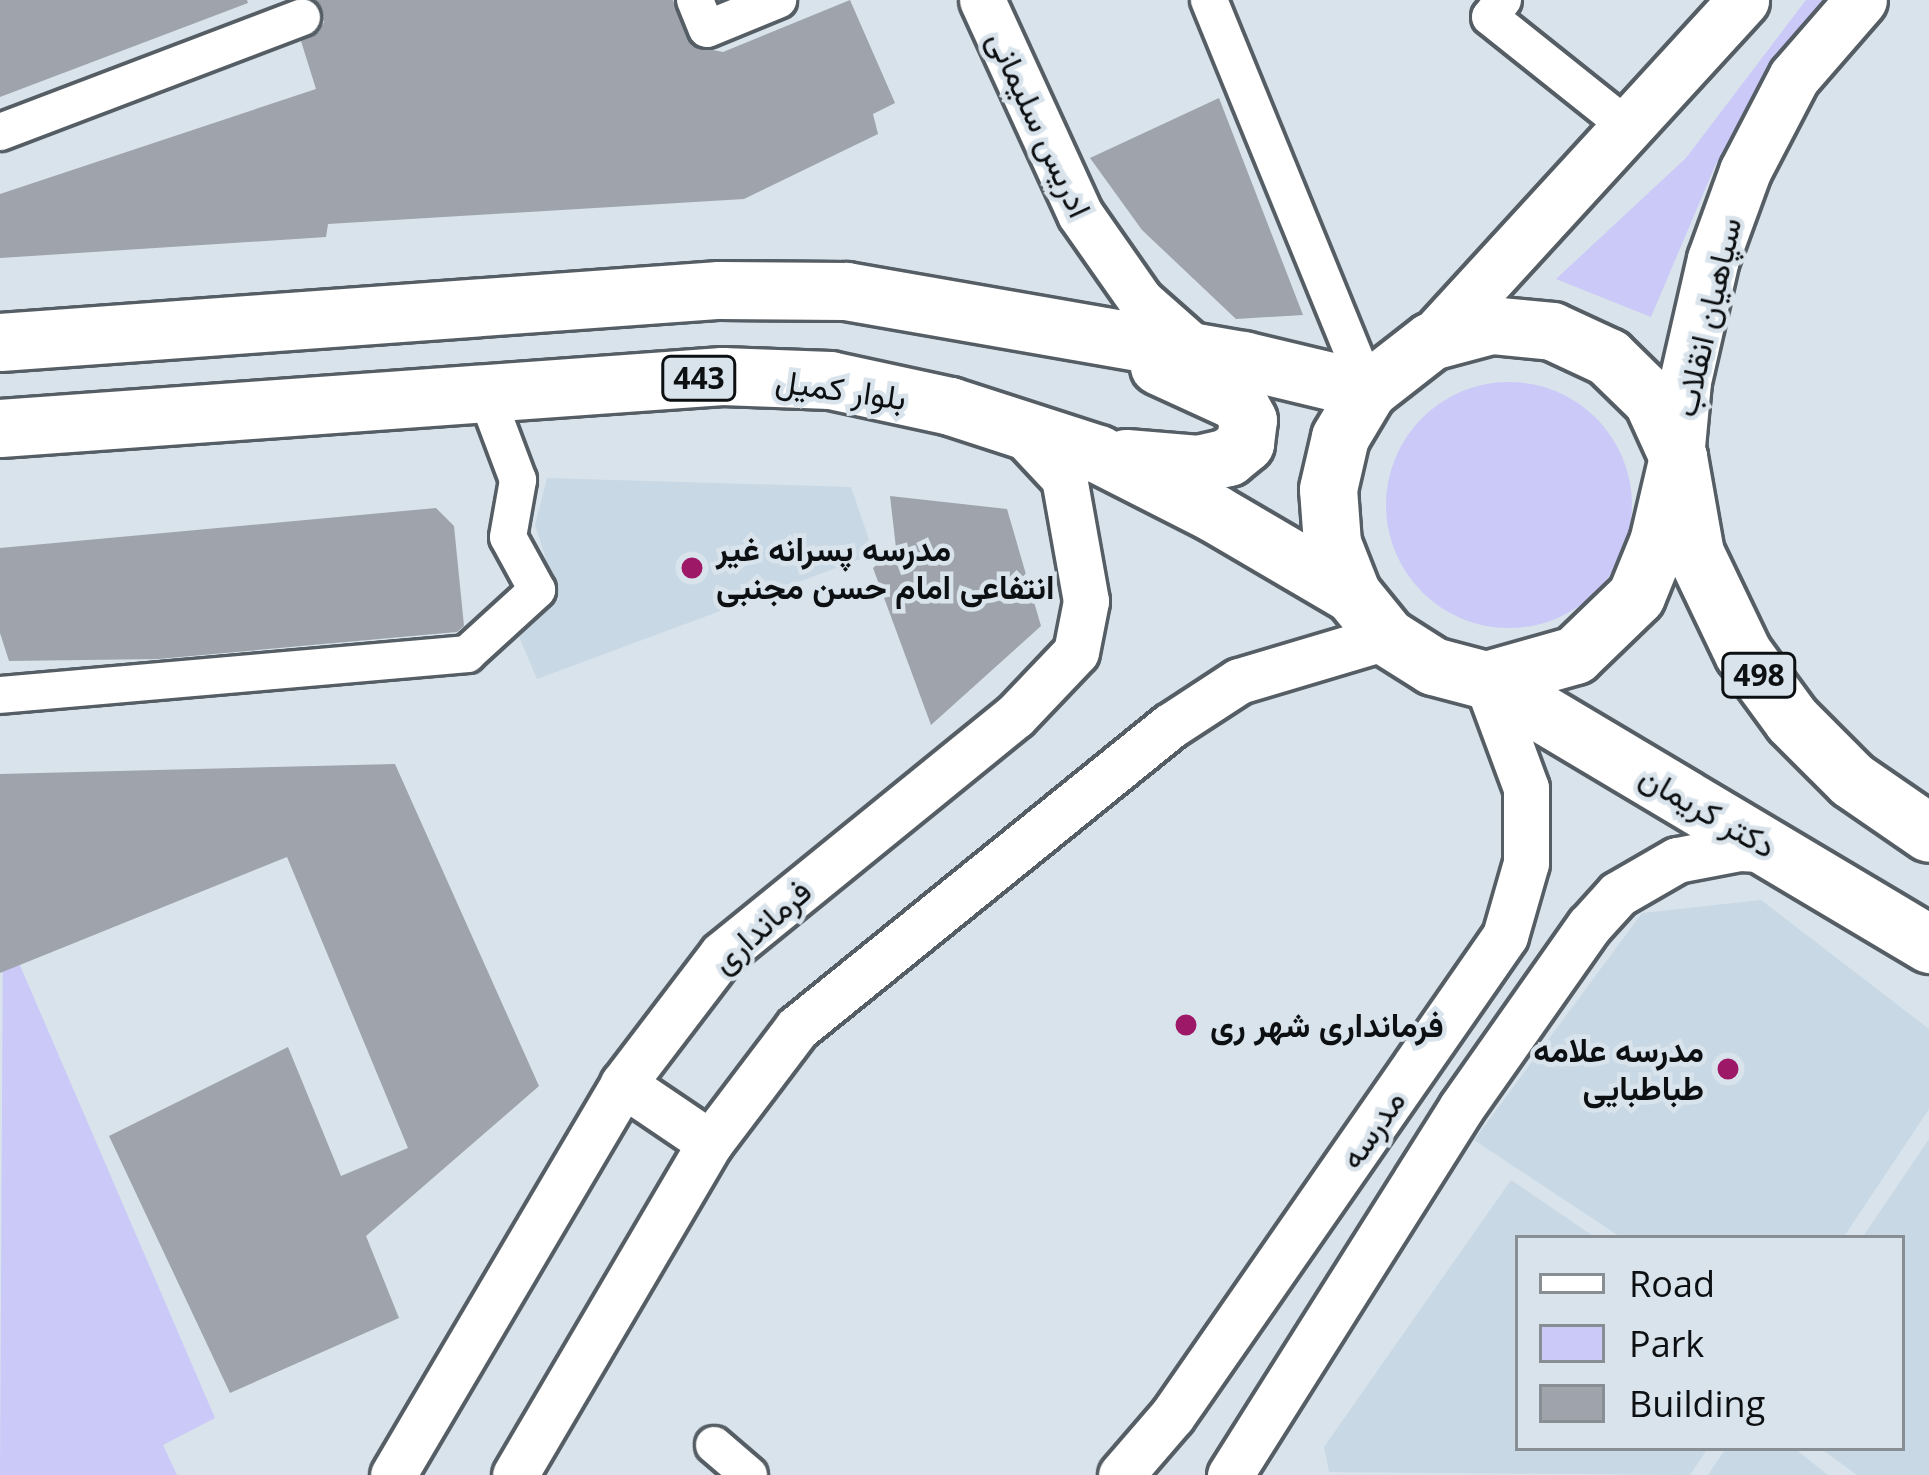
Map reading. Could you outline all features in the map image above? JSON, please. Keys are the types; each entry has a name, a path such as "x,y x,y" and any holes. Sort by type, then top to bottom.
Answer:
{"main road":[{"path":"1431,341 1490,325 1552,331 1608,357 1652,400 1678,457 1658,542 1636,596 1575,655 1486,680 1433,666 1370,615 1332,543 1328,490 1340,437 1368,390 1431,341 1743,0"},
{"name":"سپاهیان انقلاب","path":"1678,457 1685,381 1713,259 1744,171 1794,77 1861,0"},
{"path":"0,342 719,290 846,291 1198,352 1368,390"},
{"path":"1050,328 1203,385 1238,402 1248,420 1245,442 1228,457 1198,464 1099,454"},
{"name":"بلوار کمیل","path":"0,428 722,376 830,380 1099,454 1370,615"},
{"name":"498","path":"1678,457 1695,553 1743,653 1792,720 1852,780 1929,833"},
{"name":"دکتر کریمان","path":"1486,680 1929,944"}],"street":[{"path":"695,0 707,29 778,0"},
{"name":"ادریس سلیمانی","path":"982,0 1080,214 1141,302 1198,352"},
{"path":"1209,0 1368,390"},
{"path":"0,132 302,17"},
{"path":"1487,20 1628,127"},
{"path":"0,695 467,654 537,590 508,537 518,480 485,392"},
{"name":"فرمانداری","path":"393,1475 623,1084 722,954 1015,716 1076,652 1086,602 1064,478 1017,428"},
{"path":"515,1475 710,1143 797,1028 1170,727 1239,681 1370,615"},
{"name":"مدرسه","path":"1121,1475 1172,1416 1505,936 1526,863 1526,788 1486,680"},
{"name":"مدرسه","path":"1242,1472 1461,1108 1588,926 1618,894 1677,860 1740,848 1775,850"},
{"path":"623,1084 710,1143"},
{"path":"714,1445 749,1475"}],"shaded area":[{"name":"مدرسه پسرانه غیر انتفاعی امام حسن مجنبی","path":"547,478 851,487 874,554 537,679 509,613 559,599 535,525"},
{"name":"مدرسه علامه طباطبایی","path":"1761,900 1929,1029 1929,1109 1845,1235 1617,1235 1474,1140 1642,913"},
{"path":"1929,1139 1929,1475 1857,1475 1824,1451 1905,1451 1905,1235 1864,1235"},
{"path":"1511,1180 1592,1235 1515,1235 1515,1451 1706,1451 1690,1475 1329,1472 1324,1447"},
{"path":"1724,1451 1798,1451 1828,1475 1708,1475"}],"green space":[{"path":"1806,0 1831,0 1769,74 1715,166 1651,317 1556,279 1686,158"},
{"path":"1509,382 1556,391 1596,418 1623,458 1632,505 1623,552 1596,592 1556,619 1509,628 1462,619 1422,592 1395,552 1386,505 1395,458 1422,418 1462,391"},
{"path":"3,926 215,1418 163,1445 177,1475 0,1475"}],"building":[{"path":"0,0 247,0 248,3 0,97"},
{"path":"316,0 673,0 692,46 723,52 850,0 895,103 873,114 878,134 744,199 328,224 326,237 0,258 0,194 316,89 301,41 319,32 324,22"},
{"path":"1219,98 1303,315 1236,319 1142,230 1090,158"},
{"path":"890,496 1007,509 1041,626 931,725 873,568 896,548"},
{"path":"436,508 454,526 464,626 457,632 158,659 9,661 0,633 0,548"},
{"path":"395,764 539,1086 366,1236 399,1318 230,1393 109,1136 288,1047 341,1176 408,1148 287,857 0,973 0,774"}],"place":[{"name":"مدرسه پسرانه غیر انتفاعی امام حسن مجنبی","path":"692,568"},
{"name":"فرمانداری شهر ری","path":"1186,1025"},
{"name":"مدرسه علامه طباطبایی","path":"1728,1069"}]}
